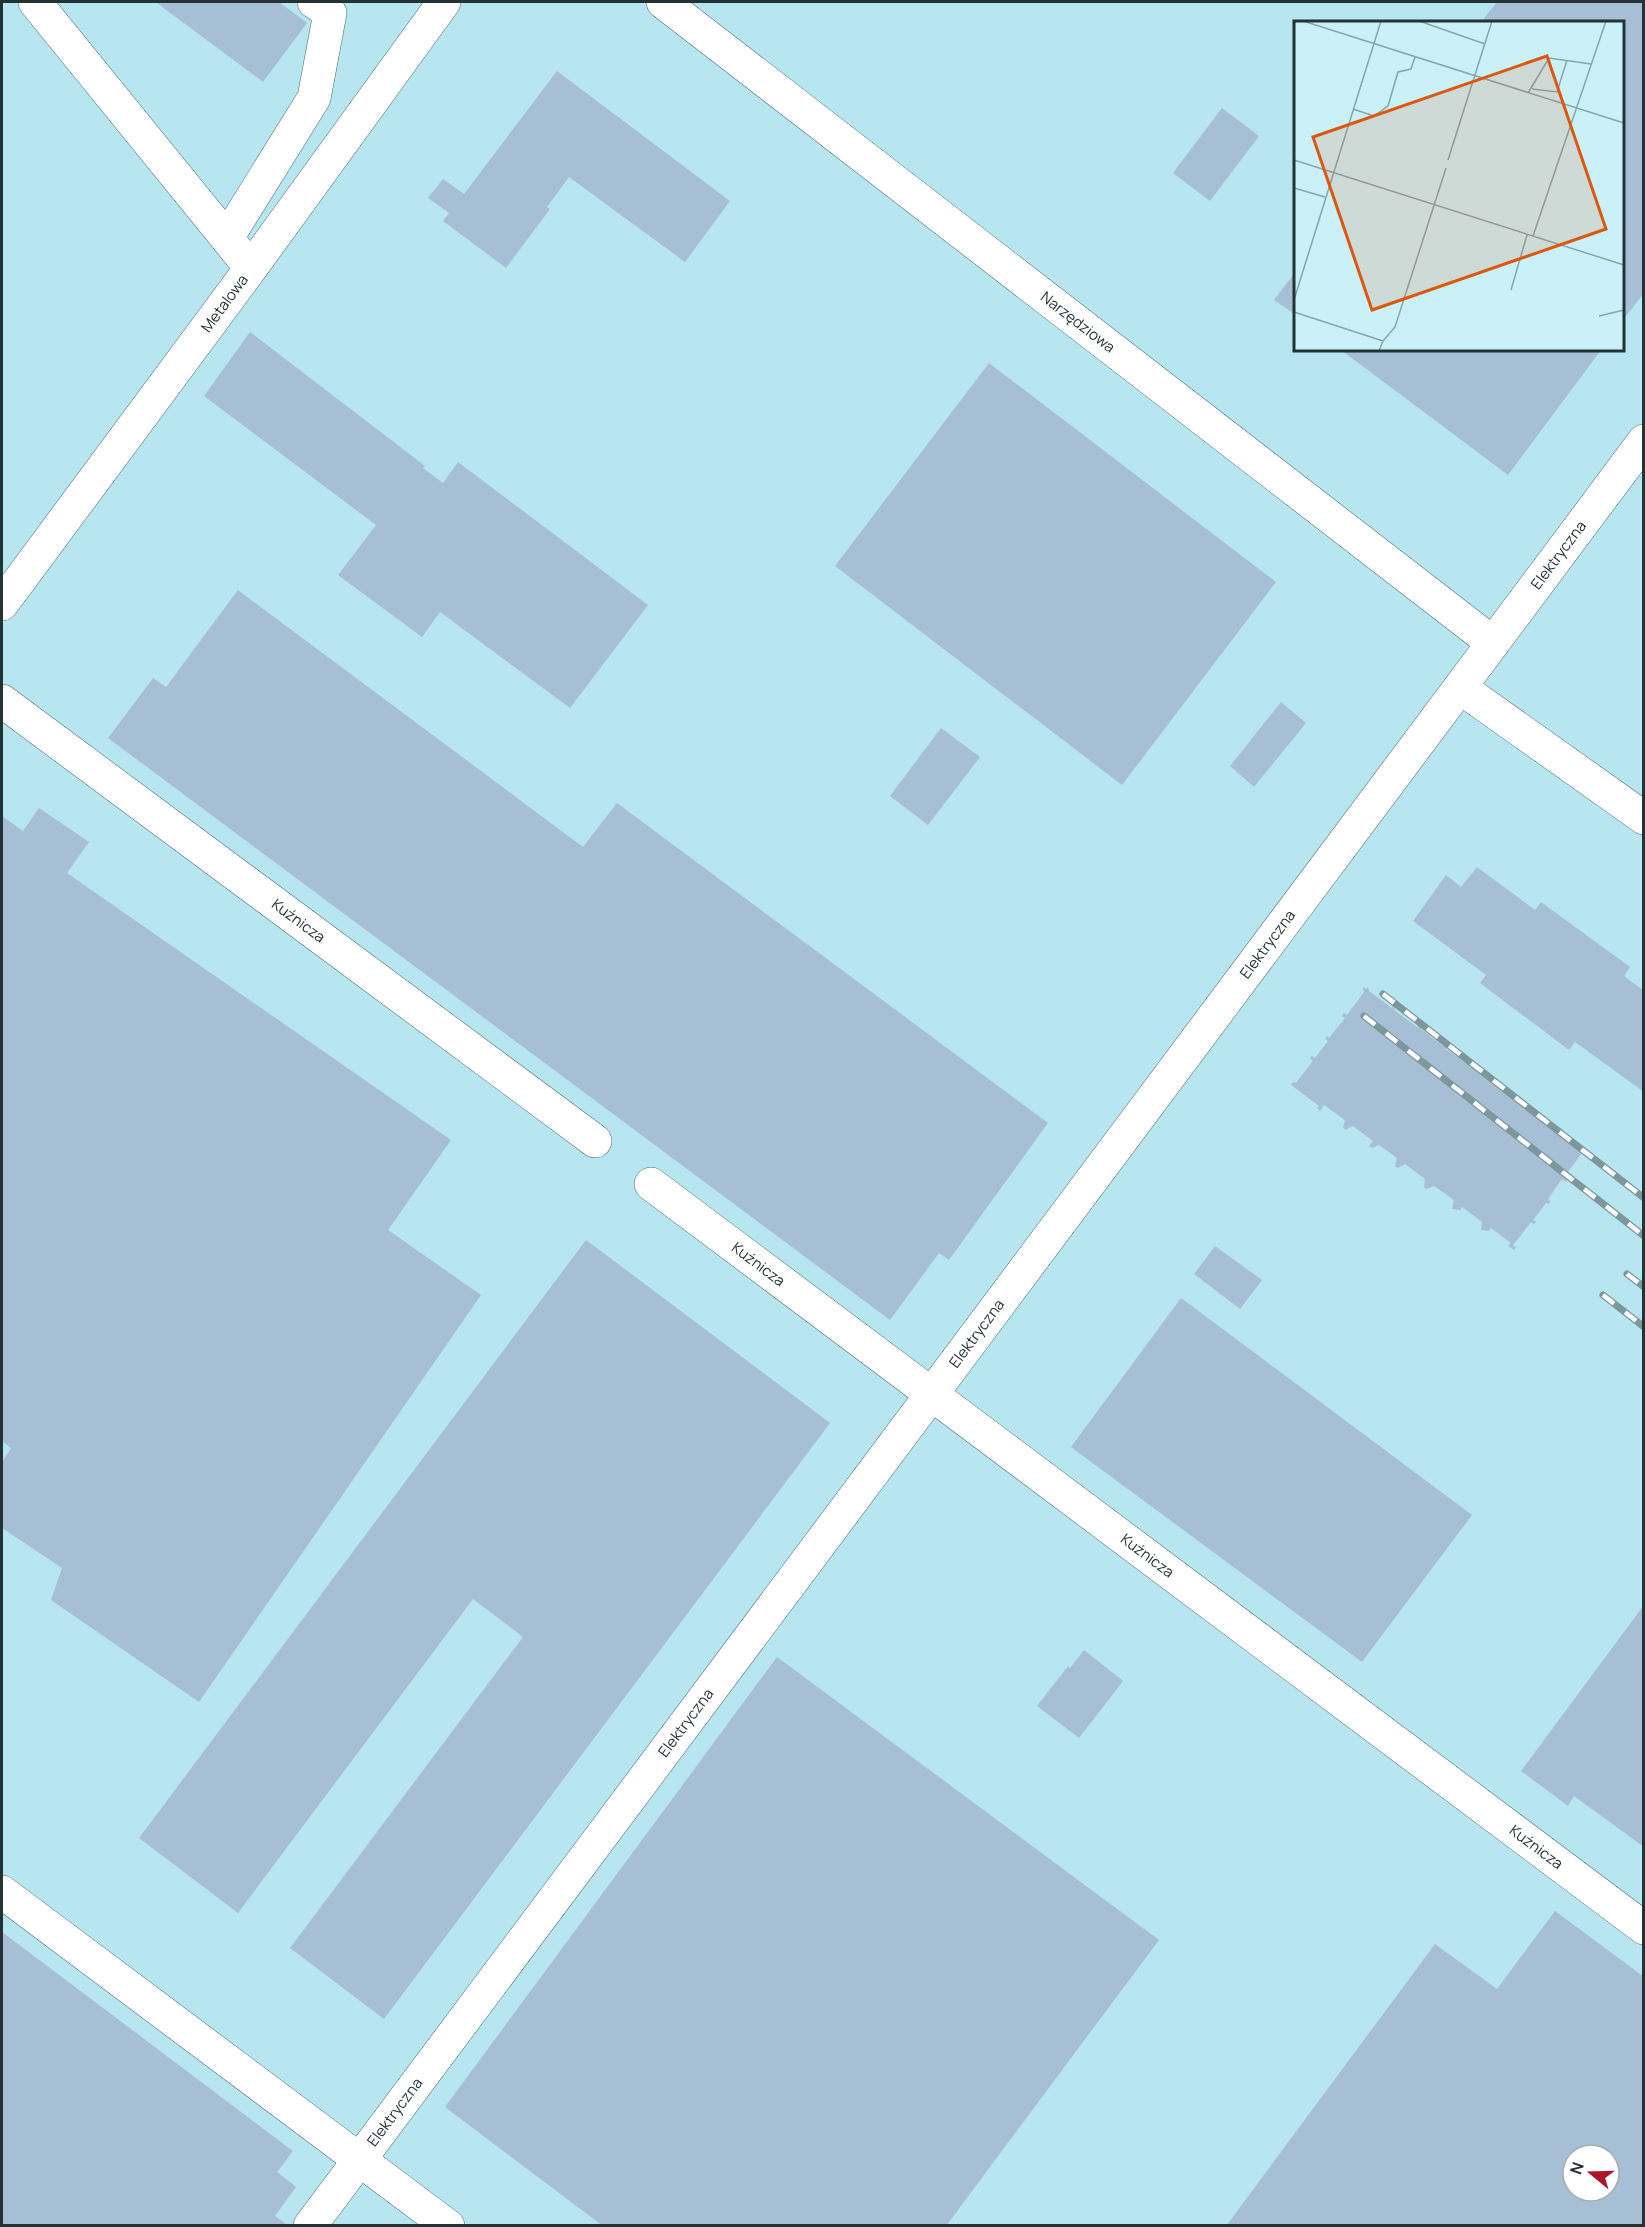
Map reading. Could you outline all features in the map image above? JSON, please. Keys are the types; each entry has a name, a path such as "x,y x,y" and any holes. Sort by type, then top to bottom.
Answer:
{"street":[{"path":"35,2 251,268"},
{"path":"227,238 314,98 330,13 314,2"},
{"name":"Metalowa","path":"2,604 251,268 444,2"},
{"name":"Narzędziowa","path":"663,2 1493,643"},
{"name":"Elektryczna","path":"310,2226 1644,441"},
{"path":"1461,688 1644,818"},
{"name":"Kuźnicza","path":"2,700 595,1141"},
{"name":"Kuźnicza","path":"651,1184 1644,1928"},
{"path":"2,1892 448,2226"}],"shaded area":[{"path":"2,2 1643,2 1643,2225 2,2225"}],"building":[{"path":"279,2 307,23 263,82 157,3"},
{"path":"1497,2 1644,2 1644,293 1624,318 1624,21 1482,21"},
{"path":"557,71 730,201 685,262 569,177 547,207 550,209 506,268 443,221 449,213 428,198 443,179 464,194"},
{"path":"1222,108 1259,136 1210,201 1173,173"},
{"path":"1294,274 1294,314 1274,300"},
{"path":"250,332 425,466 423,468 443,483 458,462 648,605 570,708 440,612 422,637 338,575 376,525 204,396"},
{"path":"1342,351 1600,351 1508,475"},
{"path":"989,363 1276,582 1122,785 835,566"},
{"path":"238,590 583,847 617,803 1048,1123 949,1260 939,1253 890,1320 108,738 153,678 166,687"},
{"path":"1281,702 1306,723 1254,787 1230,766"},
{"path":"941,728 980,757 928,825 890,796"},
{"path":"39,808 89,842 67,873 451,1140 388,1230 481,1295 199,1702 51,1600 62,1568 2,1528 2,1462 11,1448 2,1441 2,816 23,831"},
{"path":"1477,867 1535,910 1541,902 1630,967 1624,976 1644,991 1644,1092 1575,1042 1569,1050 1480,983 1486,975 1413,921 1446,875 1461,887"},
{"path":"1363,987 1366,989 1368,987 1369,991 1392,1008 1393,1005 1396,1007 1394,1010 1417,1027 1420,1024 1421,1029 1443,1046 1446,1044 1448,1046 1446,1049 1469,1065 1471,1063 1474,1065 1472,1068 1498,1087 1500,1084 1503,1086 1501,1089 1527,1108 1529,1105 1532,1108 1529,1110 1556,1129 1558,1127 1561,1129 1558,1132 1581,1149 1583,1146 1586,1148 1585,1156 1582,1153 1565,1176 1566,1182 1562,1179 1548,1199 1549,1204 1546,1203 1533,1220 1536,1222 1534,1224 1531,1222 1513,1245 1516,1247 1514,1250 1508,1246 1511,1243 1491,1228 1489,1231 1481,1230 1482,1222 1462,1207 1460,1210 1452,1209 1454,1200 1434,1186 1426,1189 1425,1179 1405,1164 1398,1168 1395,1166 1397,1158 1379,1145 1372,1148 1369,1146 1373,1141 1353,1126 1345,1130 1343,1127 1345,1120 1324,1105 1320,1111 1317,1108 1319,1106 1291,1085 1293,1082 1296,1083 1313,1061 1310,1058 1312,1056 1315,1058 1328,1041 1325,1039 1327,1036 1329,1038 1345,1018 1342,1016 1344,1013 1347,1015 1364,992"},
{"path":"586,1240 830,1423 384,2019 290,1948 523,1637 473,1599 238,1913 139,1838"},
{"path":"1215,1246 1262,1280 1240,1309 1194,1274"},
{"path":"1181,1298 1472,1515 1362,1662 1071,1447"},
{"path":"1644,1605 1644,1847 1574,1796 1568,1806 1521,1771"},
{"path":"1084,1650 1123,1681 1079,1738 1037,1706 1068,1666 1070,1668"},
{"path":"777,1657 1159,1940 946,2226 603,2226 445,2107"},
{"path":"1555,1911 1644,1977 1644,2226 1226,2226 1435,1944 1497,1989"},
{"path":"2,1932 293,2151 277,2172 296,2187 275,2216 285,2223 284,2226 2,2226"}],"railway":[{"path":"1383,994 1644,1198"},
{"path":"1364,1016 1644,1236"},
{"path":"1627,1274 1644,1287"},
{"path":"1603,1295 1644,1327"}]}
